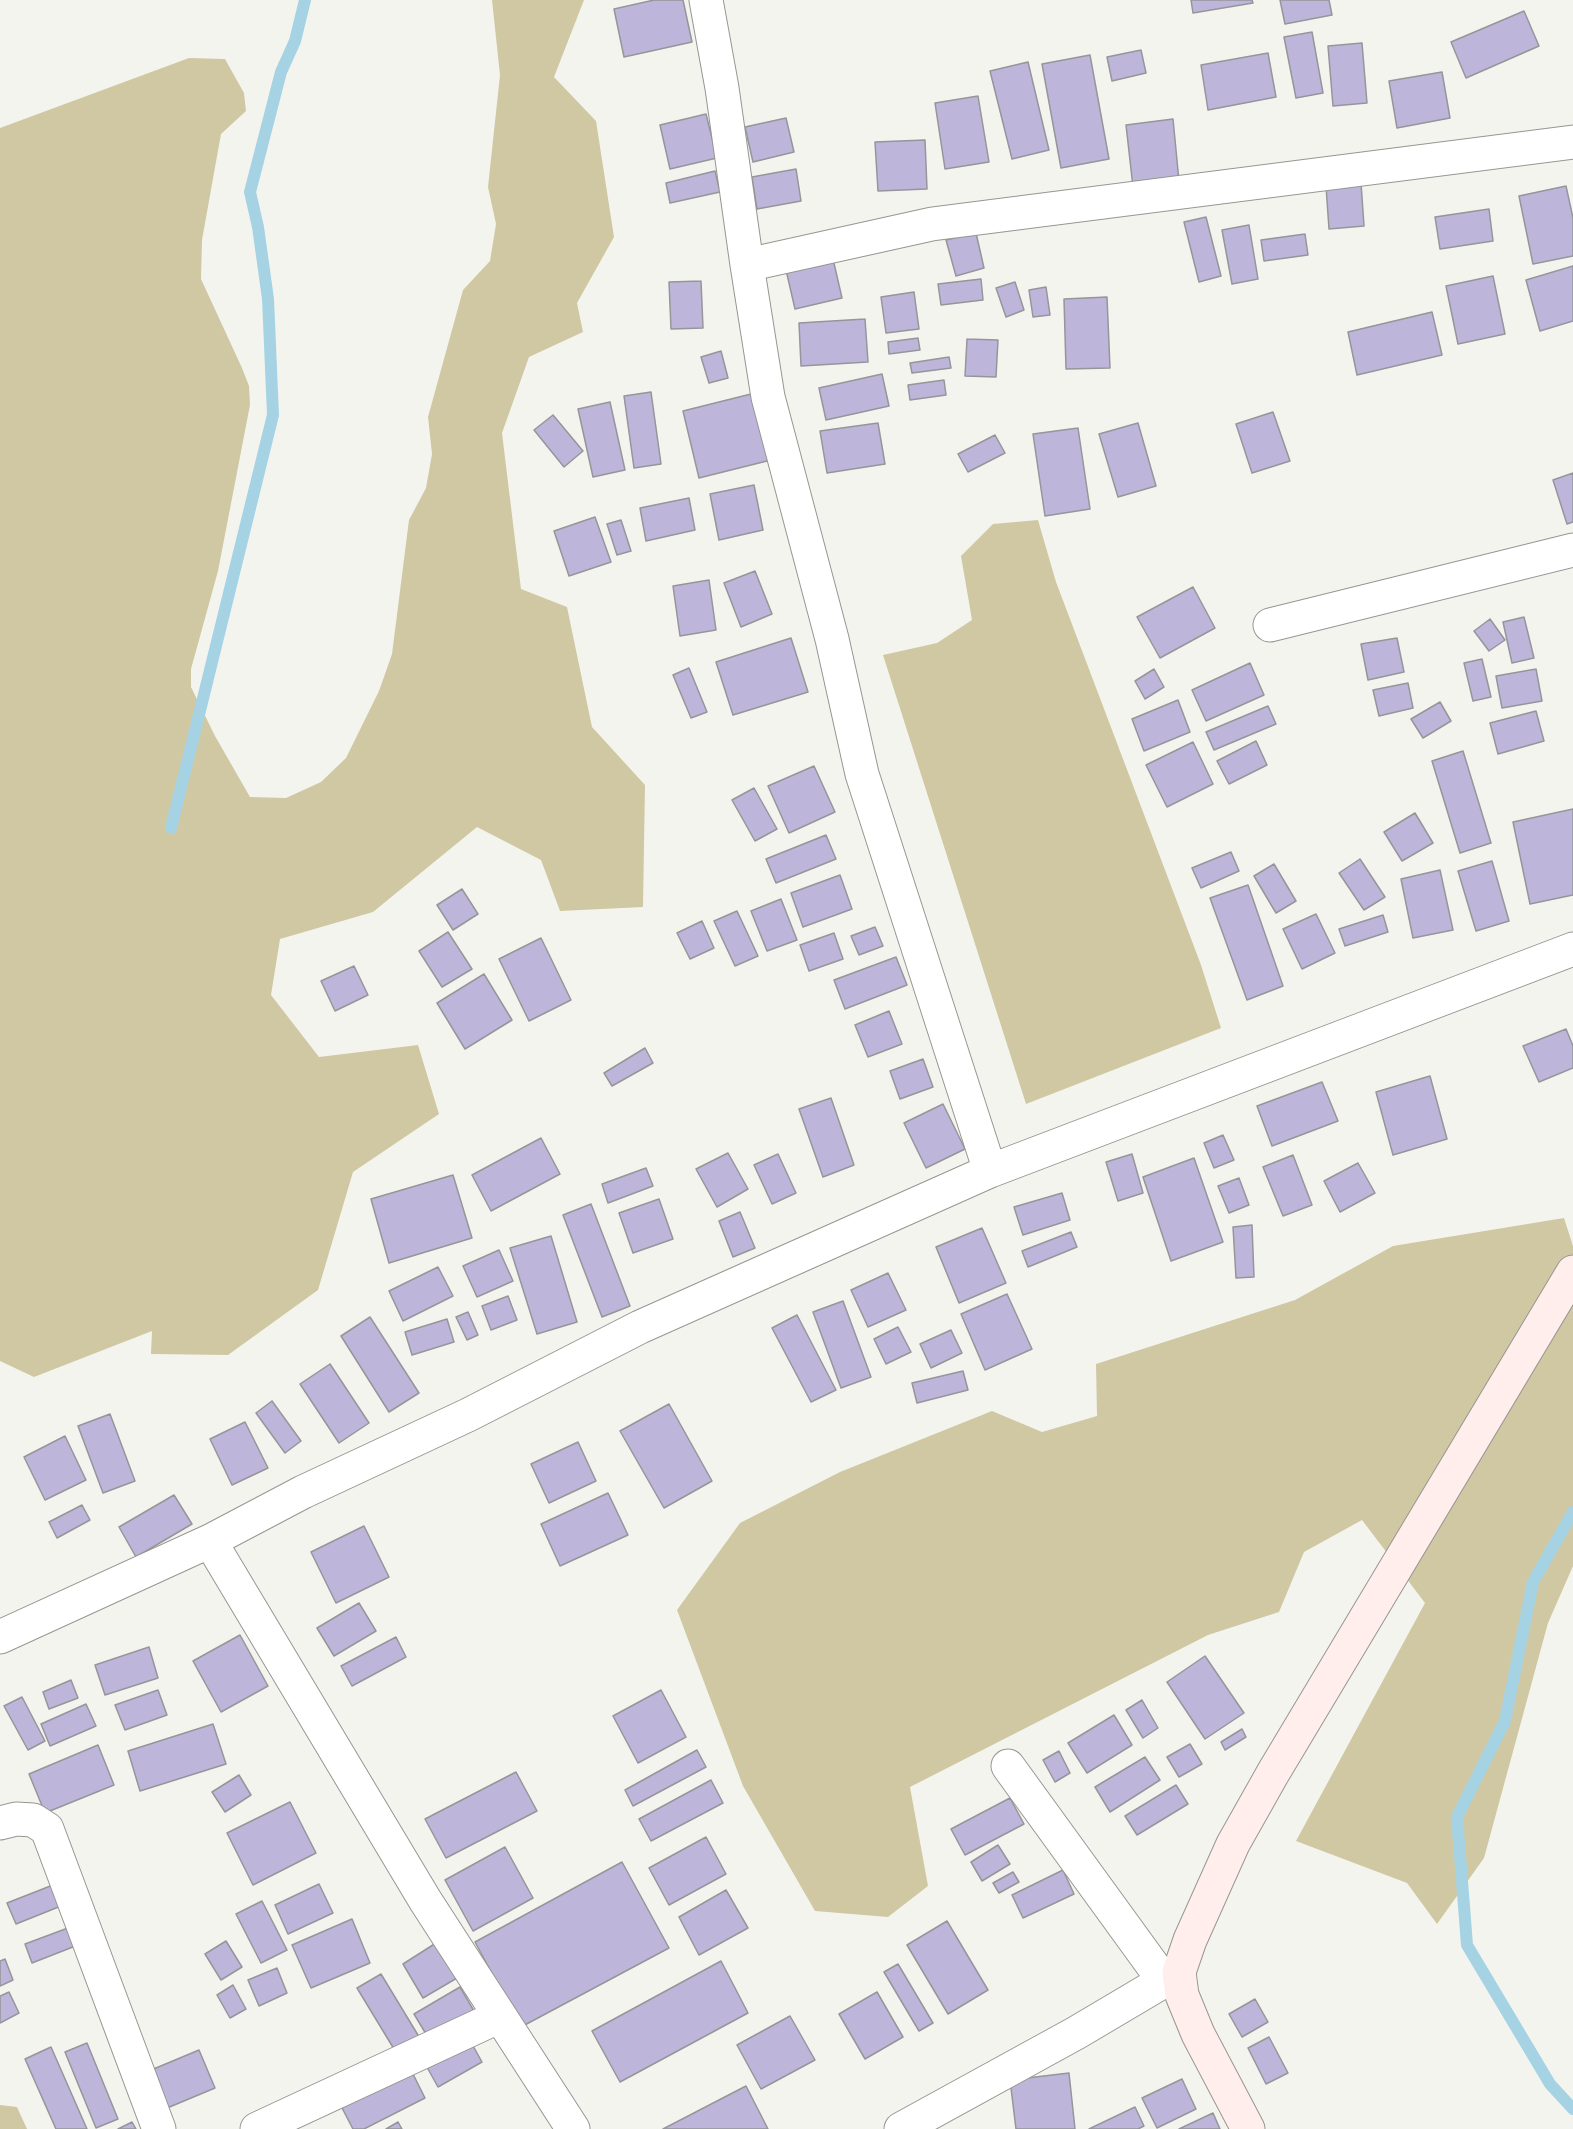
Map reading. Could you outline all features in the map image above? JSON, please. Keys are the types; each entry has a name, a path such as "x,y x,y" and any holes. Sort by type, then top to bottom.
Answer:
{"main road":[{"path":"1248,2129 1198,2034 1172,1977 1233,1844 1573,1272"}],"street":[{"path":"706,0 722,88 768,397 832,639 862,774 990,1172"},
{"path":"747,265 932,224 1573,142"},
{"path":"1270,625 1573,550"},
{"path":"0,1637 210,1541 303,1492 468,1416 640,1327 990,1172 1573,949"},
{"path":"210,1541 425,1900 573,2129"},
{"path":"902,2129 1172,1977 1008,1766"},
{"path":"0,1823 16,1819 33,1820 47,1829 159,2129"},
{"path":"257,2129 500,2016"}],"shaded area":[{"path":"492,0 584,0 554,77 596,121 614,237 577,303 583,332 529,357 502,433 521,589 567,607 592,727 645,785 643,907 560,911 541,860 477,827 373,912 280,939 271,995 319,1057 418,1045 439,1114 353,1172 318,1290 228,1355 151,1354 152,1331 34,1377 0,1361 0,128 189,58 225,59 244,93 246,111 221,134 202,240 201,279 249,386 250,405 218,571 191,669 191,687 215,736 250,797 286,798 321,782 346,758 379,691 392,654 409,520 426,488 432,454 428,417 463,290 490,261 496,224 488,187 500,75"},
{"path":"1038,520 1056,582 1201,965 1221,1028 1026,1104 883,655 937,643 972,620 961,556 993,524"},
{"path":"1564,1218 1573,1246 1573,1566 1548,1623 1484,1858 1437,1924 1407,1883 1296,1841 1425,1603 1362,1520 1304,1552 1279,1612 1208,1635 910,1787 928,1886 888,1917 815,1911 743,1786 677,1610 740,1523 840,1472 992,1411 1042,1432 1097,1416 1096,1364 1295,1300 1393,1246"},
{"path":"0,2105 17,2107 27,2129 0,2129"}],"building":[{"path":"654,0 683,0 692,42 624,57 614,9"},
{"path":"1191,0 1252,0 1253,3 1193,13"},
{"path":"1280,0 1329,0 1332,15 1285,24"},
{"path":"1524,11 1539,46 1466,78 1451,42"},
{"path":"1312,32 1323,93 1296,98 1284,37"},
{"path":"1362,43 1367,103 1333,106 1328,46"},
{"path":"1141,50 1146,73 1112,81 1107,57"},
{"path":"1268,53 1276,97 1208,110 1201,65"},
{"path":"1090,55 1109,159 1061,168 1042,64"},
{"path":"1028,62 1049,150 1012,159 990,71"},
{"path":"1442,72 1450,118 1397,128 1389,81"},
{"path":"978,96 989,162 945,169 935,103"},
{"path":"706,114 717,158 670,169 660,125"},
{"path":"786,118 794,152 753,162 745,127"},
{"path":"1173,119 1179,181 1133,187 1126,125"},
{"path":"925,140 927,189 878,191 875,142"},
{"path":"796,169 801,201 757,209 752,177"},
{"path":"715,171 720,192 670,203 666,183"},
{"path":"1361,183 1364,226 1329,229 1326,186"},
{"path":"1566,186 1573,218 1573,256 1533,264 1519,196"},
{"path":"1489,209 1493,241 1440,249 1435,217"},
{"path":"1206,217 1221,276 1199,282 1184,222"},
{"path":"1249,225 1258,279 1232,284 1222,230"},
{"path":"976,233 984,268 956,276 946,240"},
{"path":"1305,234 1308,255 1264,261 1261,240"},
{"path":"833,259 842,298 795,309 786,270"},
{"path":"1573,266 1573,321 1540,331 1526,280"},
{"path":"1493,276 1505,334 1458,344 1446,286"},
{"path":"981,279 983,300 941,305 938,284"},
{"path":"701,281 703,328 671,329 669,282"},
{"path":"1015,282 1024,310 1006,317 996,288"},
{"path":"1046,287 1050,315 1033,317 1029,290"},
{"path":"914,292 919,329 886,333 881,297"},
{"path":"1107,297 1110,368 1066,369 1064,299"},
{"path":"1432,312 1442,355 1357,375 1348,332"},
{"path":"865,319 868,362 801,366 799,323"},
{"path":"918,338 920,350 889,354 888,342"},
{"path":"967,339 998,340 996,377 965,376"},
{"path":"721,351 728,378 709,383 701,357"},
{"path":"949,357 951,368 912,373 910,363"},
{"path":"882,374 889,406 826,420 819,388"},
{"path":"944,380 946,395 910,400 908,385"},
{"path":"651,392 661,464 634,468 624,396"},
{"path":"755,393 771,460 699,478 683,411"},
{"path":"610,402 625,470 593,477 578,409"},
{"path":"1273,412 1290,461 1252,473 1236,424"},
{"path":"553,415 583,451 564,467 534,430"},
{"path":"878,423 885,464 827,473 820,431"},
{"path":"1138,423 1156,486 1118,497 1099,434"},
{"path":"1078,428 1090,509 1045,516 1033,434"},
{"path":"995,435 1005,453 968,472 958,454"},
{"path":"1573,473 1573,522 1567,524 1553,480"},
{"path":"754,485 763,530 719,540 710,494"},
{"path":"689,498 695,530 646,541 640,508"},
{"path":"595,517 611,562 569,576 554,531"},
{"path":"621,520 631,551 617,555 607,524"},
{"path":"755,571 772,614 741,627 724,583"},
{"path":"709,580 716,630 680,636 673,586"},
{"path":"1193,587 1215,628 1160,658 1137,617"},
{"path":"1524,617 1534,658 1512,663 1503,622"},
{"path":"1490,619 1505,640 1489,651 1474,631"},
{"path":"791,638 808,692 733,715 716,662"},
{"path":"1397,638 1404,672 1368,680 1361,644"},
{"path":"1482,659 1491,697 1473,701 1464,663"},
{"path":"1250,663 1264,695 1206,721 1192,690"},
{"path":"689,668 707,712 691,718 673,675"},
{"path":"1154,669 1164,687 1145,699 1135,681"},
{"path":"1536,669 1542,701 1502,708 1496,676"},
{"path":"1408,683 1413,708 1379,716 1373,690"},
{"path":"1178,700 1190,732 1144,751 1132,719"},
{"path":"1440,702 1451,721 1423,738 1411,719"},
{"path":"1268,706 1276,724 1214,750 1206,732"},
{"path":"1536,711 1544,741 1498,754 1490,723"},
{"path":"1256,741 1267,765 1229,784 1217,761"},
{"path":"1193,742 1213,784 1167,807 1146,765"},
{"path":"1463,751 1491,843 1460,853 1432,761"},
{"path":"814,766 835,812 789,833 768,786"},
{"path":"754,788 777,829 755,841 732,800"},
{"path":"1573,809 1573,895 1530,904 1513,822"},
{"path":"1415,813 1433,843 1402,861 1384,832"},
{"path":"826,835 836,859 776,883 766,859"},
{"path":"1231,852 1239,871 1201,888 1192,868"},
{"path":"1360,859 1385,897 1364,910 1339,873"},
{"path":"1492,861 1509,921 1476,931 1458,871"},
{"path":"1274,864 1296,901 1276,913 1254,876"},
{"path":"1440,870 1453,930 1413,938 1401,879"},
{"path":"840,875 852,909 803,927 791,893"},
{"path":"1248,885 1283,986 1247,1000 1210,898"},
{"path":"462,889 478,914 453,930 437,905"},
{"path":"781,899 797,940 767,951 751,911"},
{"path":"737,911 758,956 735,966 714,921"},
{"path":"1316,914 1335,953 1302,969 1283,929"},
{"path":"1383,915 1388,932 1345,946 1339,929"},
{"path":"702,921 714,948 690,959 677,933"},
{"path":"875,927 883,946 859,955 851,936"},
{"path":"448,932 472,969 442,987 419,951"},
{"path":"834,933 843,959 809,971 800,945"},
{"path":"541,938 571,1000 529,1021 499,959"},
{"path":"896,957 907,985 845,1009 834,980"},
{"path":"354,966 368,995 335,1011 321,981"},
{"path":"484,974 512,1020 465,1049 437,1003"},
{"path":"889,1011 902,1044 868,1057 855,1025"},
{"path":"1566,1029 1573,1046 1573,1068 1539,1082 1523,1046"},
{"path":"645,1048 653,1063 612,1086 604,1073"},
{"path":"923,1059 933,1087 900,1099 890,1071"},
{"path":"1430,1076 1447,1139 1393,1155 1376,1092"},
{"path":"1322,1082 1338,1121 1272,1146 1257,1106"},
{"path":"831,1098 854,1165 823,1177 799,1109"},
{"path":"943,1104 965,1149 926,1168 904,1123"},
{"path":"1223,1135 1234,1160 1214,1168 1204,1143"},
{"path":"541,1138 560,1174 491,1211 472,1175"},
{"path":"728,1153 748,1189 717,1207 696,1169"},
{"path":"778,1154 796,1193 772,1204 754,1165"},
{"path":"1132,1154 1143,1193 1118,1201 1106,1162"},
{"path":"1293,1155 1312,1205 1283,1216 1263,1167"},
{"path":"1194,1158 1223,1242 1171,1261 1143,1177"},
{"path":"1358,1163 1375,1193 1340,1212 1324,1181"},
{"path":"646,1168 653,1186 608,1203 602,1184"},
{"path":"453,1175 472,1238 389,1263 371,1199"},
{"path":"1239,1178 1249,1205 1229,1213 1218,1186"},
{"path":"1062,1193 1070,1220 1023,1235 1014,1207"},
{"path":"659,1199 673,1239 633,1253 619,1213"},
{"path":"591,1204 630,1306 602,1317 563,1215"},
{"path":"740,1212 755,1248 733,1257 719,1221"},
{"path":"1252,1225 1254,1277 1236,1278 1233,1227"},
{"path":"982,1228 1006,1283 959,1303 936,1247"},
{"path":"1071,1232 1077,1247 1028,1267 1022,1251"},
{"path":"551,1236 577,1322 537,1334 510,1248"},
{"path":"499,1250 513,1281 477,1297 463,1266"},
{"path":"438,1267 453,1296 403,1321 389,1291"},
{"path":"888,1273 906,1310 868,1327 851,1290"},
{"path":"1007,1294 1032,1349 985,1370 961,1314"},
{"path":"508,1296 517,1320 491,1330 482,1306"},
{"path":"843,1301 871,1377 841,1388 813,1312"},
{"path":"468,1312 478,1335 467,1340 456,1317"},
{"path":"797,1315 836,1390 811,1402 772,1328"},
{"path":"370,1317 419,1393 389,1412 341,1336"},
{"path":"447,1319 454,1342 412,1355 405,1332"},
{"path":"898,1327 911,1352 886,1364 874,1339"},
{"path":"951,1330 962,1353 931,1368 920,1344"},
{"path":"330,1364 369,1423 339,1443 300,1384"},
{"path":"963,1371 968,1390 917,1403 912,1383"},
{"path":"272,1401 301,1441 285,1453 256,1413"},
{"path":"669,1404 712,1481 664,1508 620,1431"},
{"path":"110,1414 135,1481 103,1493 78,1426"},
{"path":"245,1422 268,1468 232,1485 210,1439"},
{"path":"65,1436 86,1480 45,1500 24,1457"},
{"path":"578,1442 596,1481 549,1503 531,1464"},
{"path":"608,1493 628,1535 560,1566 541,1524"},
{"path":"174,1495 192,1524 136,1557 119,1527"},
{"path":"82,1505 90,1520 57,1538 49,1522"},
{"path":"364,1526 389,1577 336,1603 311,1552"},
{"path":"359,1603 376,1631 334,1656 317,1628"},
{"path":"240,1635 268,1686 221,1712 193,1661"},
{"path":"396,1637 406,1657 352,1686 341,1666"},
{"path":"149,1647 158,1678 105,1695 95,1665"},
{"path":"1205,1656 1244,1713 1205,1739 1167,1682"},
{"path":"71,1680 78,1698 49,1709 43,1692"},
{"path":"158,1690 167,1715 125,1730 115,1705"},
{"path":"661,1690 686,1737 638,1763 613,1716"},
{"path":"22,1697 45,1741 28,1750 4,1706"},
{"path":"1142,1700 1158,1728 1143,1738 1126,1710"},
{"path":"86,1704 96,1726 50,1746 41,1724"},
{"path":"1114,1715 1132,1745 1087,1773 1068,1743"},
{"path":"213,1724 226,1764 140,1791 128,1751"},
{"path":"1242,1729 1246,1737 1225,1750 1221,1742"},
{"path":"1190,1744 1202,1764 1179,1777 1167,1757"},
{"path":"98,1745 114,1785 45,1813 29,1774"},
{"path":"697,1750 706,1767 633,1806 625,1790"},
{"path":"1059,1751 1070,1773 1055,1782 1043,1760"},
{"path":"1145,1757 1160,1780 1110,1812 1095,1787"},
{"path":"516,1772 537,1811 446,1858 425,1819"},
{"path":"239,1775 251,1795 225,1812 212,1792"},
{"path":"711,1780 723,1803 651,1841 639,1819"},
{"path":"1176,1785 1188,1804 1137,1835 1125,1816"},
{"path":"1010,1798 1024,1824 965,1855 951,1829"},
{"path":"290,1802 316,1853 253,1885 227,1833"},
{"path":"706,1837 726,1874 669,1905 649,1868"},
{"path":"998,1845 1010,1864 982,1881 971,1862"},
{"path":"505,1847 533,1898 473,1931 445,1880"},
{"path":"622,1862 669,1948 521,2027 475,1942"},
{"path":"1063,1870 1074,1894 1023,1918 1012,1895"},
{"path":"1013,1872 1019,1882 999,1893 993,1883"},
{"path":"58,1883 66,1904 16,1924 7,1903"},
{"path":"319,1884 333,1913 288,1934 275,1905"},
{"path":"726,1890 748,1928 699,1955 679,1917"},
{"path":"262,1901 287,1950 261,1963 236,1914"},
{"path":"352,1919 370,1963 311,1988 292,1945"},
{"path":"947,1921 988,1990 948,2014 907,1945"},
{"path":"76,1925 83,1943 32,1963 25,1944"},
{"path":"226,1941 242,1967 221,1980 205,1954"},
{"path":"436,1943 457,1978 423,1998 403,1964"},
{"path":"5,1959 13,1980 0,1986 0,1961"},
{"path":"721,1961 748,2013 620,2082 592,2031"},
{"path":"898,1964 933,2023 919,2031 884,1972"},
{"path":"277,1968 287,1993 259,2006 248,1980"},
{"path":"381,1974 421,2040 397,2054 357,1988"},
{"path":"233,1985 246,2009 230,2018 217,1995"},
{"path":"460,1987 474,2011 429,2039 414,2014"},
{"path":"9,1992 19,2013 0,2023 0,1996"},
{"path":"877,1992 903,2037 865,2059 839,2014"},
{"path":"1255,1999 1268,2022 1242,2037 1229,2014"},
{"path":"790,2016 815,2060 761,2089 737,2045"},
{"path":"467,2035 482,2062 438,2087 423,2060"},
{"path":"1269,2037 1288,2073 1266,2084 1248,2048"},
{"path":"87,2043 118,2119 96,2128 65,2052"},
{"path":"51,2047 87,2129 56,2129 25,2059"},
{"path":"199,2050 215,2088 160,2111 144,2073"},
{"path":"411,2070 425,2098 364,2129 353,2129 341,2106"},
{"path":"1069,2073 1075,2129 1016,2129 1010,2080"},
{"path":"1182,2079 1196,2109 1157,2128 1142,2098"},
{"path":"746,2086 768,2129 663,2129"},
{"path":"1135,2107 1144,2126 1138,2129 1089,2129"},
{"path":"1213,2113 1220,2129 1179,2129"},
{"path":"132,2122 136,2129 118,2129"},
{"path":"398,2122 402,2129 386,2129"}],"waterway":[{"path":"171,828 273,415 268,299 258,227 250,192 281,72 295,41 305,0"},
{"path":"1573,1512 1533,1582 1505,1721 1457,1817 1467,1945 1550,2084 1573,2109"}]}
